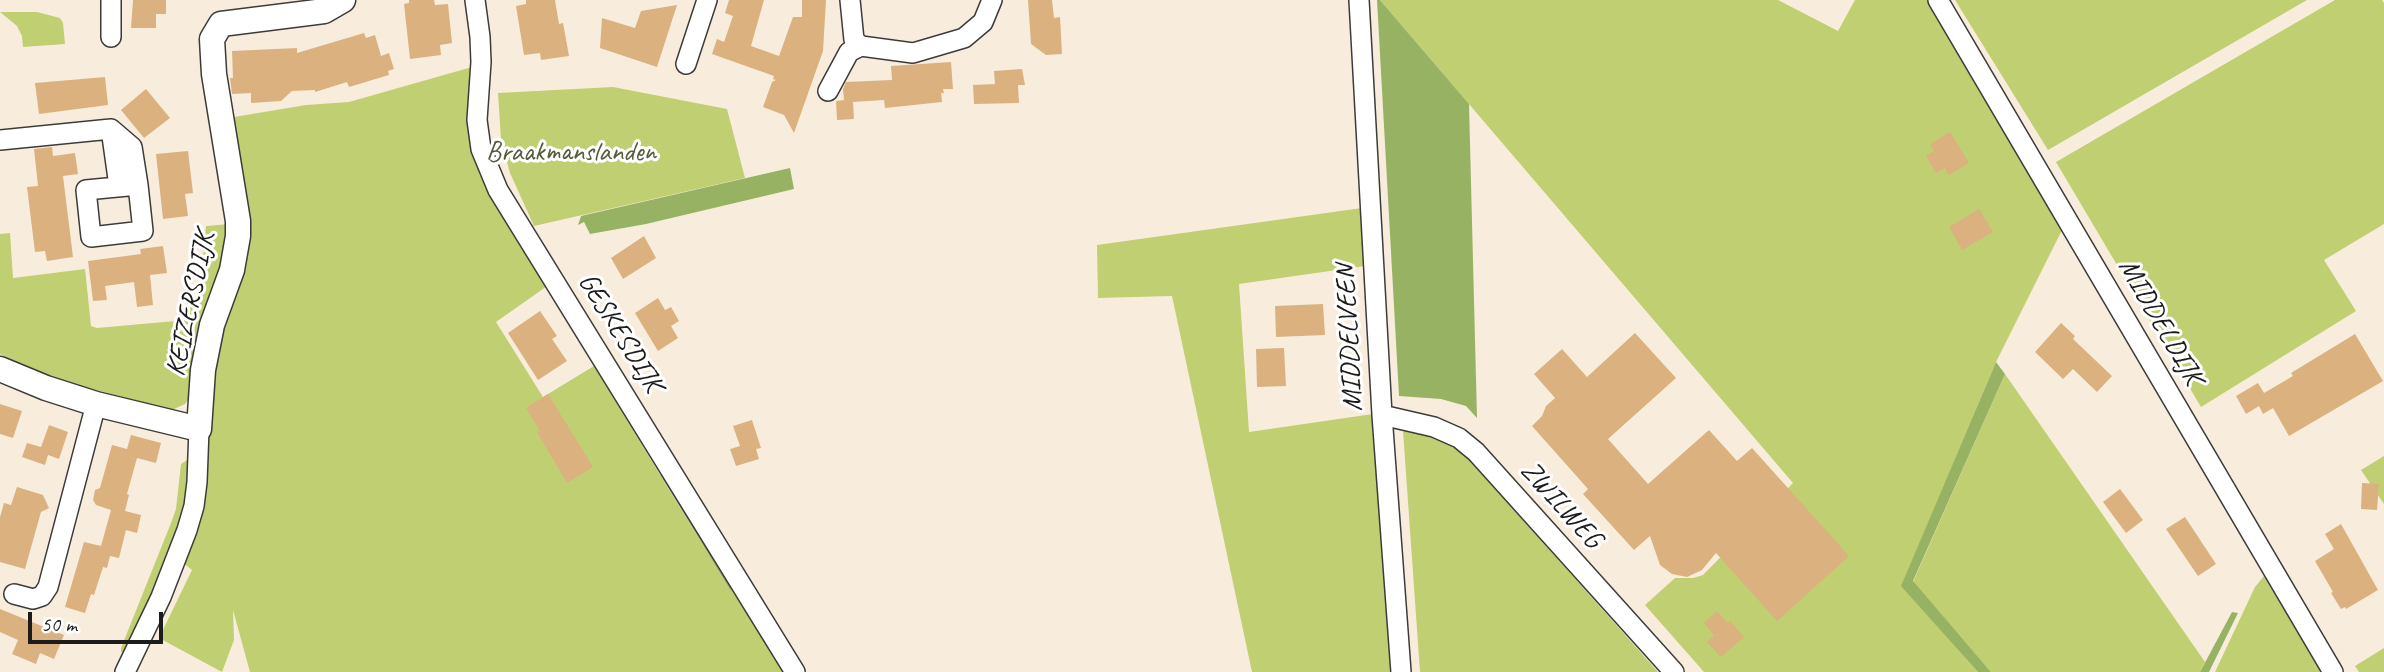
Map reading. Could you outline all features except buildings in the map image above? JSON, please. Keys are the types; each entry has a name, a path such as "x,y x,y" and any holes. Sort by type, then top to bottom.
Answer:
{"street":[{"path":"111,0 111,37"},
{"name":"KEIZERSDIJK","path":"125,672 161,597 194,506 203,370 212,325 232,270 238,236 239,221 214,74 212,39 221,24 324,11 343,0"},
{"name":"GESKESDIJK","path":"475,0 481,62 477,120 481,149 498,190 795,672"},
{"path":"686,64 707,0"},
{"path":"850,0 854,40 861,46 914,53 964,38 983,22 992,0"},
{"name":"MIDDELVEEN","path":"1359,0 1382,415 1401,672"},
{"name":"MIDDELDIJK","path":"1938,0 2333,672"},
{"path":"828,91 849,52 861,46"},
{"path":"0,140 111,129 132,147 128,186"},
{"path":"0,369 96,404 199,429"},
{"path":"13,594 33,599 42,596 48,587 96,404"},
{"name":"ZWILWEG","path":"1382,415 1434,426 1459,438 1476,452 1674,672"}],"green space":[{"path":"1377,0 1380,0 1469,104 1477,418 1466,406 1441,399 1399,396"},
{"path":"1380,0 1778,0 1838,31 1855,0 1932,0 2065,224 1996,362 1902,585 1978,672 1704,672 1645,605 1675,578 1703,575 1793,483"},
{"path":"1955,0 2307,0 2048,150"},
{"path":"2335,0 2382,0 2384,3 2384,224 2324,260 2356,311 2201,407 2056,162"},
{"path":"0,12 37,12 60,18 65,44 23,47 17,26"},
{"path":"472,67 469,119 550,284 496,322 543,397 594,366 730,590 737,585 791,672 250,672 233,610 234,640 222,672 159,638 192,570 181,561 204,440 226,300 228,118 306,105 349,102"},
{"name":"Braakmanslanden","path":"613,87 727,109 745,178 534,226 510,173 501,140 498,93"},
{"path":"790,168 794,189 646,224 590,234 584,222 578,225 581,216"},
{"path":"1362,208 1365,266 1239,284 1249,432 1373,414 1391,672 1252,672 1172,296 1098,298 1097,245"},
{"path":"230,224 190,397 185,404 172,410 70,383 30,369 0,354 0,234 10,233 13,278 85,269 91,326 97,328 175,321 199,299 206,226"},
{"path":"1996,362 2005,374 1913,581 1991,672 1978,672 1901,586"},
{"path":"2005,374 2205,662 2200,672 1991,672 1913,582"},
{"path":"1403,431 1435,434 1446,438 1465,455 1658,672 1420,672"},
{"path":"2384,456 2384,504 2361,470"},
{"path":"187,460 193,461 184,512 129,654 121,652 176,509 181,464"},
{"path":"666,471 737,585 730,590 660,474"},
{"path":"2264,576 2327,672 2215,672 2255,587"},
{"path":"2232,612 2238,613 2209,672 2200,672"},
{"path":"2384,648 2384,672 2359,672 2355,666"}]}
